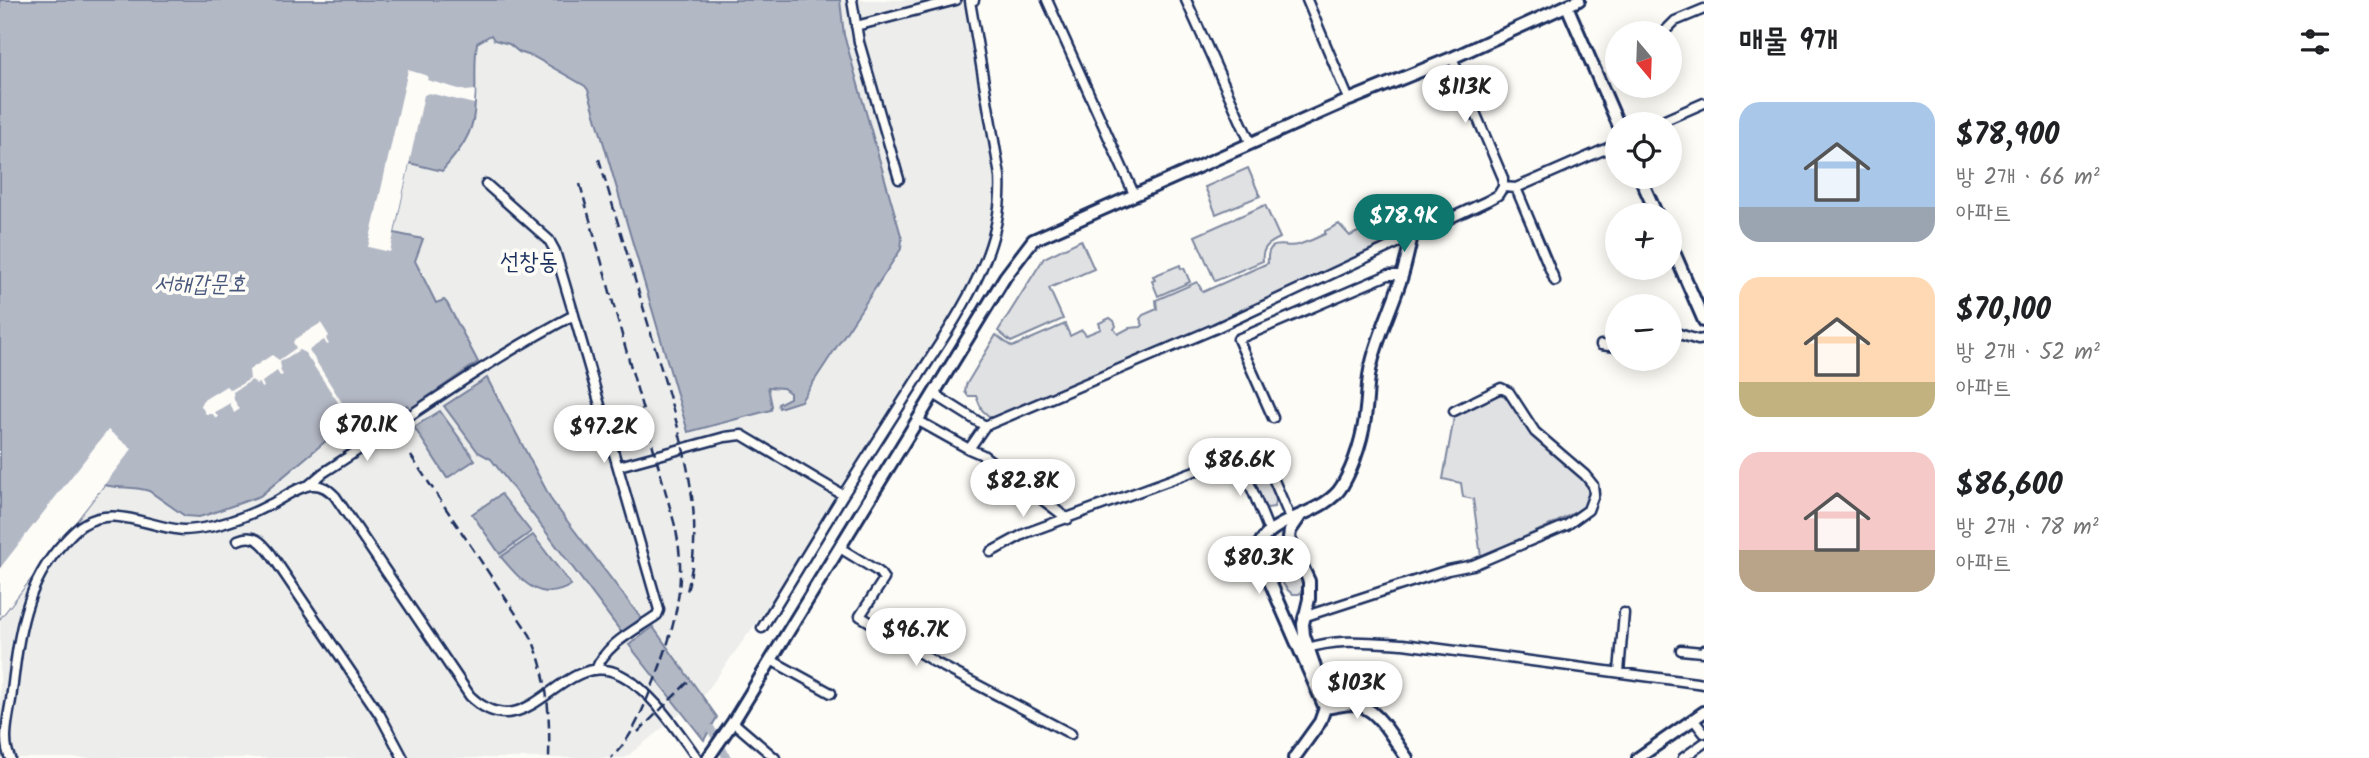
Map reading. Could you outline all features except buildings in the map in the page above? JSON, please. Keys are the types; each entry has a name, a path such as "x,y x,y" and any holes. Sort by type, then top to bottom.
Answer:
{"main road":[{"path":"705,758 733,722 1028,245 1039,236 1349,100 1452,58 1579,0"},
{"path":"1567,6 1613,112"},
{"path":"1294,758 1320,722 1324,706 1304,649 1257,552 1261,540 1269,531 1323,505 1337,495 1344,483 1364,424 1366,384 1373,358 1402,275 1412,235"},
{"path":"1682,271 1704,321"},
{"path":"1296,518 1289,538 1309,581 1309,599 1303,617 1304,649"},
{"path":"1324,706 1363,706 1377,717 1407,758"},
{"path":"1638,758 1704,712"}],"street":[{"path":"852,0 856,26 899,179"},
{"path":"762,628 971,293 996,223 1000,203 1000,176 971,0 956,0 856,26"},
{"path":"1047,0 1134,194"},
{"path":"1186,0 1251,145"},
{"path":"1307,0 1349,100"},
{"path":"1675,21 1704,9"},
{"path":"969,449 985,426 1214,329 1498,195 1503,187 1503,178 1452,58"},
{"path":"1682,113 1704,103"},
{"path":"1503,187 1516,188 1605,149"},
{"path":"486,184 549,240 555,251 658,605 657,615 607,650 596,670"},
{"path":"1516,188 1555,281"},
{"path":"1273,418 1238,339 1388,275 1402,275"},
{"path":"10,758 6,736 15,663 26,607 46,564 76,530 88,522 120,517 182,530 202,528 246,516 309,485 323,473 481,370 539,334 575,316"},
{"path":"1682,335 1704,339"},
{"path":"1601,345 1605,346"},
{"path":"1303,617 1448,570 1474,565 1567,525 1588,510 1594,494 1593,485 1535,432 1509,391 1501,388 1454,411"},
{"path":"934,394 985,426"},
{"path":"917,421 983,455 1068,519"},
{"path":"619,466 725,437 742,435 843,495"},
{"path":"991,552 1026,533 1238,455 1249,447 1258,448 1264,457 1296,518"},
{"path":"1238,455 1269,531"},
{"path":"309,485 322,486 335,496 470,696 489,711 513,713 575,677 596,670 614,672 648,697 705,758"},
{"path":"238,540 254,538 267,548 380,715 403,758"},
{"path":"840,548 879,572 884,579 860,616 936,663 1072,734"},
{"path":"1619,672 1624,613"},
{"path":"1304,649 1353,641 1403,644 1704,684"},
{"path":"1681,650 1704,650"},
{"path":"771,660 831,694"},
{"path":"1693,719 1704,733"},
{"path":"733,722 775,758"},
{"path":"1683,758 1704,743"}],"shaded area":[{"path":"840,0 973,0 1003,201 986,265 851,491 704,695 625,758 0,758 0,618 104,485 119,489 142,488 186,516 199,517 209,514 260,496 327,440 352,423 387,414 398,407 407,405 410,408 478,362 447,303 437,303 417,266 416,257 423,239 394,234 409,162 473,121 477,43 491,35 499,42 509,44 519,52 534,57 588,90 686,430 691,432 770,410 768,387 783,388 790,393 790,398 779,408 801,401 902,244 847,48"},
{"path":"1248,168 1260,196 1216,214 1205,187"},
{"path":"1265,205 1280,238 1267,246 1263,261 1215,281 1195,236"},
{"path":"1339,224 1350,236 1372,225 1383,225 1387,228 1391,242 1213,325 993,420 982,410 976,396 968,396 965,392 966,385 996,335 1012,347 1065,324 1070,336 1082,330 1086,335 1101,329 1099,323 1110,318 1114,321 1114,329 1118,334 1129,328 1141,327 1143,325 1140,319 1143,315 1157,309 1156,300 1197,282 1203,292 1268,263 1268,255 1273,246 1298,245 1325,234 1325,231"},
{"path":"1081,240 1094,269 1049,288 1063,319 1011,342 998,331 1044,258"},
{"path":"1180,265 1190,282 1158,296 1152,281 1155,280 1153,276"},
{"path":"1502,393 1512,401 1529,431 1580,475 1590,487 1591,494 1585,507 1481,557 1473,499 1463,497 1461,483 1443,479 1454,417"},
{"path":"1254,461 1262,466 1276,498 1274,507 1267,508 1263,504 1248,471 1248,464"},
{"path":"1282,547 1289,550 1305,582 1299,594 1292,594 1278,574 1275,555 1276,550"}],"water":[{"name":"서해갑문호","path":"0,0 840,0 844,35 902,239 901,249 801,401 779,408 778,404 790,398 790,393 783,388 768,387 771,410 688,432 588,90 534,57 519,52 509,44 494,40 491,35 477,43 473,120 465,141 442,171 409,163 394,233 423,239 415,261 436,303 444,300 447,303 478,362 410,409 407,405 402,409 398,407 387,414 352,423 327,440 260,496 209,514 199,517 185,516 149,491 104,485 0,618"},
{"path":"487,378 552,501 641,618 622,633 491,459 478,452 444,406"},
{"path":"440,411 475,460 447,478 414,427"},
{"path":"501,494 531,532 500,554 472,514"},
{"path":"533,535 571,585 550,592 540,591 523,581 501,557"},
{"path":"653,627 717,717 704,740 629,645"}],"pier":[{"path":"408,70 428,76 427,80 466,91 475,90 474,104 429,93 424,95 390,252 368,247"},
{"path":"321,323 329,336 326,339 329,344 324,340 309,350 356,425 354,426 305,353 299,350 280,362 283,375 280,376 277,371 262,382 262,388 252,380 233,392 234,400 240,409 234,413 230,403 215,412 218,417 216,419 213,414 206,414 201,406 202,401 226,386 231,390 250,379 249,370 272,355 279,360 296,348 293,342 295,339"},
{"path":"108,430 132,449 0,618 0,568"}],"waterway":[{"path":"711,729 727,758"}],"railway":[{"path":"599,159 674,413 688,473 694,534 686,595"},
{"path":"580,184 674,522 680,566 676,610 665,652 642,712 624,744 611,758"},
{"path":"411,456 530,635 541,664 547,695 549,758"},
{"path":"638,732 689,681"}],"district":[{"name":"선창동","path":"529,262"}]}
